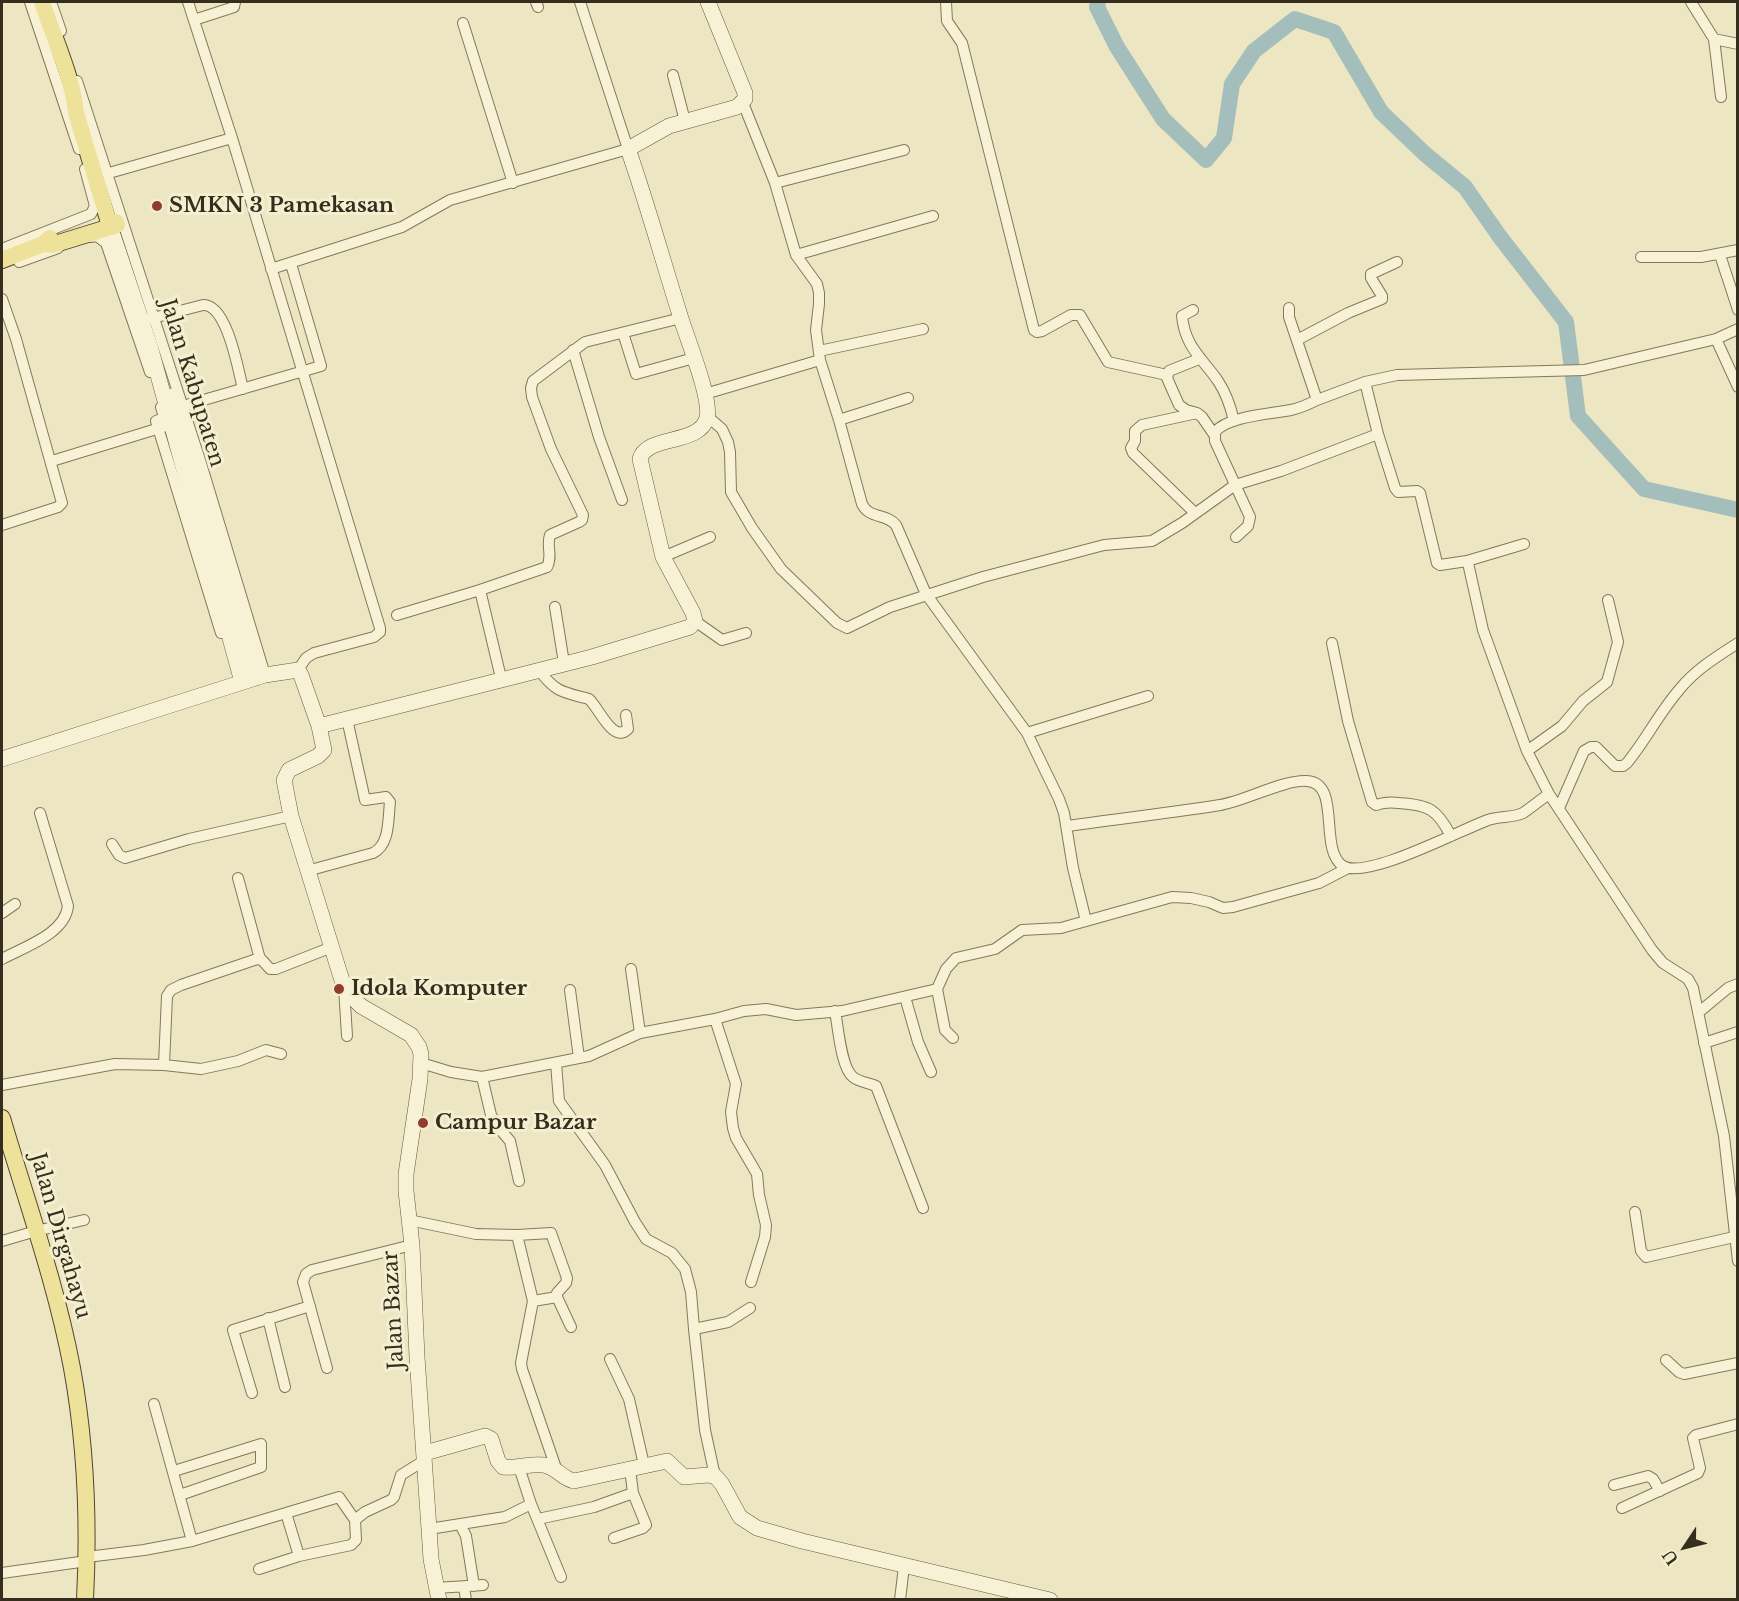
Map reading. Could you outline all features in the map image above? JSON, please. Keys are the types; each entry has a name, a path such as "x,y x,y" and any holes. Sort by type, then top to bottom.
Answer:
{"main road":[{"name":"Jalan Kabupaten","path":"42,2 76,113 102,175 112,222"},
{"path":"2,260 43,244 52,245 87,229 112,222"},
{"name":"Jalan Dirgahayu","path":"2,1118 36,1231 72,1368 85,1477 86,1599"}],"street":[{"path":"2,249 91,214 95,206 79,149 30,2"},
{"path":"51,2 102,175 152,319 209,304 223,319 243,389"},
{"path":"2,759 254,678 298,670 310,654 374,637 380,632 232,138 188,2"},
{"path":"194,20 234,7 235,2"},
{"path":"580,2 705,394 707,416 695,432 647,449 641,454 640,464 663,557 695,621 722,640 746,633"},
{"path":"271,269 402,227 450,200 628,149 653,133 743,104 746,99 745,93 708,2"},
{"path":"946,2 947,21 962,43 1034,330 1042,331 1071,315 1080,315 1108,362 1167,375"},
{"path":"1691,2 1714,39 1721,97"},
{"path":"463,23 513,183"},
{"path":"1714,39 1737,44"},
{"path":"673,75 685,121"},
{"path":"743,104 775,183 796,255 817,284 819,293 816,330 819,355 864,508 873,516 891,519 896,525 926,594 1027,733 1059,799 1067,826 1072,862 1086,921"},
{"path":"102,175 232,138"},
{"path":"775,183 904,150"},
{"path":"796,255 933,216"},
{"name":"Jalan Kabupaten","path":"112,222 152,319 172,417"},
{"name":"Jalan Kabupaten","path":"112,222 254,678"},
{"path":"2,268 92,237 97,236 106,243 164,418 156,421 172,417"},
{"path":"1641,257 1691,258 1720,255 1737,250"},
{"path":"1720,255 1737,310"},
{"path":"1297,340 1348,312 1382,299 1371,274 1397,262"},
{"path":"52,461 243,389 321,366 291,264"},
{"path":"2,299 16,339 62,500 61,505 2,525"},
{"path":"1289,308 1289,317 1317,400"},
{"path":"1193,310 1183,314 1182,318 1187,339 1199,359 1220,383 1234,421"},
{"path":"397,615 547,567 550,559 548,540 550,535 584,518 551,449 532,397 531,388 536,378 585,342 681,318"},
{"path":"1215,436 1223,425 1234,421 1292,410 1365,382 1397,375 1584,370 1716,339 1737,328"},
{"path":"705,394 819,355 923,329"},
{"path":"623,333 636,374 694,358"},
{"path":"1716,339 1737,387"},
{"path":"573,350 599,437 622,500"},
{"path":"1167,375 1172,369 1199,359"},
{"path":"1167,375 1179,405 1197,413 1215,436 1250,522 1236,537"},
{"path":"1365,382 1378,434 1397,490 1420,492 1437,562 1440,565 1467,561 1524,544"},
{"path":"839,420 909,398"},
{"path":"1195,513 1133,453 1131,448 1135,441 1135,431 1142,425 1197,413"},
{"path":"707,416 722,429 728,442 731,492 781,568 837,623 851,628 890,607 926,594 1104,545 1152,542 1235,485 1281,471 1378,434"},
{"path":"172,417 254,678"},
{"path":"2,753 232,680 233,672 172,417"},
{"path":"663,557 710,537"},
{"path":"1467,561 1483,630 1527,751 1549,794 1652,950 1663,963 1691,983 1724,1136 1737,1261"},
{"path":"480,590 501,678"},
{"path":"1527,751 1562,726 1583,701 1607,682 1618,642 1608,600"},
{"path":"555,607 564,663"},
{"path":"319,726 539,670 690,627 695,621"},
{"path":"1332,643 1348,721 1372,802 1376,805 1390,802 1414,803 1430,809 1442,819 1451,836"},
{"path":"1559,808 1584,751 1596,747 1615,766 1623,766 1672,698 1688,680 1711,660 1737,643"},
{"path":"298,670 319,726 324,747 323,752 289,770 286,775 285,788 307,871 344,986 347,1036"},
{"path":"539,670 555,689 589,699 612,730 622,734 626,732 628,729 626,716"},
{"path":"1027,733 1148,696"},
{"path":"307,871 373,853 380,850 384,843 390,802 386,797 365,800 347,719"},
{"path":"1067,826 1220,805 1292,783 1310,781 1317,783 1322,789 1333,850 1336,859 1348,868"},
{"path":"953,1038 945,1030 937,989 946,969 956,958 995,949 1022,930 1061,928 1172,897 1200,900 1222,908 1233,907 1319,883 1348,868 1361,869 1373,866 1486,820 1520,814 1549,794"},
{"path":"2,959 57,927 67,913 68,906 40,813"},
{"path":"112,844 119,855 125,858 189,839 291,816"},
{"path":"238,878 260,959 270,969 276,969 332,947"},
{"path":"2,913 15,904"},
{"path":"164,1065 167,996 171,990 260,959"},
{"path":"631,969 640,1033"},
{"path":"1698,1013 1728,988 1737,984"},
{"name":"Jalan Bazar","path":"344,986 361,1005 400,1028 416,1041 421,1054 406,1174 409,1220 400,1247 417,1357 429,1530 438,1594"},
{"path":"421,1063 459,1074 482,1077 579,1058 604,1050 640,1033 755,1009 796,1015 835,1011 867,1006 937,989"},
{"path":"570,990 579,1058"},
{"path":"905,997 918,1042 931,1072"},
{"path":"835,1011 845,1062 850,1074 856,1079 876,1086 923,1208"},
{"path":"715,1019 736,1083 732,1112 733,1128 736,1138 757,1174 766,1225 765,1237 751,1282"},
{"path":"1704,1043 1737,1032"},
{"path":"2,1085 115,1064 164,1065 201,1069 238,1061 266,1050 281,1054"},
{"path":"556,1062 559,1101 599,1156 634,1222 646,1239 672,1253 685,1269 691,1292 705,1430 715,1476 722,1484 740,1517 750,1525 802,1541 1050,1599"},
{"path":"482,1077 491,1115 510,1141 519,1181"},
{"path":"1635,1212 1641,1251 1646,1257 1734,1238"},
{"path":"2,1241 84,1220"},
{"path":"409,1220 476,1234 517,1236 549,1233 553,1235 567,1278 566,1283 558,1291 557,1297 571,1327"},
{"path":"517,1236 533,1301 521,1363 522,1369 557,1471"},
{"path":"327,1368 303,1282 306,1274 312,1270 400,1247"},
{"path":"533,1301 557,1297"},
{"path":"252,1393 233,1330 310,1306"},
{"path":"694,1329 728,1322 750,1308"},
{"path":"268,1318 285,1387"},
{"path":"610,1359 629,1399 637,1467 633,1493 646,1525 614,1538"},
{"path":"1666,1360 1678,1372 1684,1374 1737,1363"},
{"path":"154,1404 192,1541"},
{"path":"1622,1508 1698,1473 1700,1468 1692,1440 1695,1437 1737,1424"},
{"path":"355,1520 365,1512 391,1500 401,1475 425,1456 485,1436 491,1439 501,1465 510,1468 544,1465 574,1481 667,1461 684,1477 708,1474 715,1476"},
{"path":"174,1471 261,1444 261,1467 180,1495"},
{"path":"519,1467 531,1504 561,1577"},
{"path":"1614,1485 1647,1476 1653,1479 1660,1491"},
{"path":"538,1519 594,1507 633,1493"},
{"path":"2,1573 192,1541 337,1497 345,1503 355,1520 356,1540 351,1545 299,1556 259,1569"},
{"path":"429,1530 505,1517 531,1504"},
{"path":"286,1513 299,1556"},
{"path":"460,1524 466,1536 474,1586 466,1599"},
{"path":"900,1599 904,1566"},
{"path":"438,1594 474,1586"}],"waterway":[{"path":"1098,2 1097,7 1117,47 1163,119 1206,160 1224,138 1232,84 1254,51 1295,19 1334,32 1381,112 1425,154 1465,187 1500,237 1566,322 1578,416 1644,489 1738,510"}],"place":[{"name":"SMKN 3 Pamekasan","path":"157,206"},
{"name":"Idola Komputer","path":"339,989"},
{"name":"Campur Bazar","path":"423,1123"}]}
